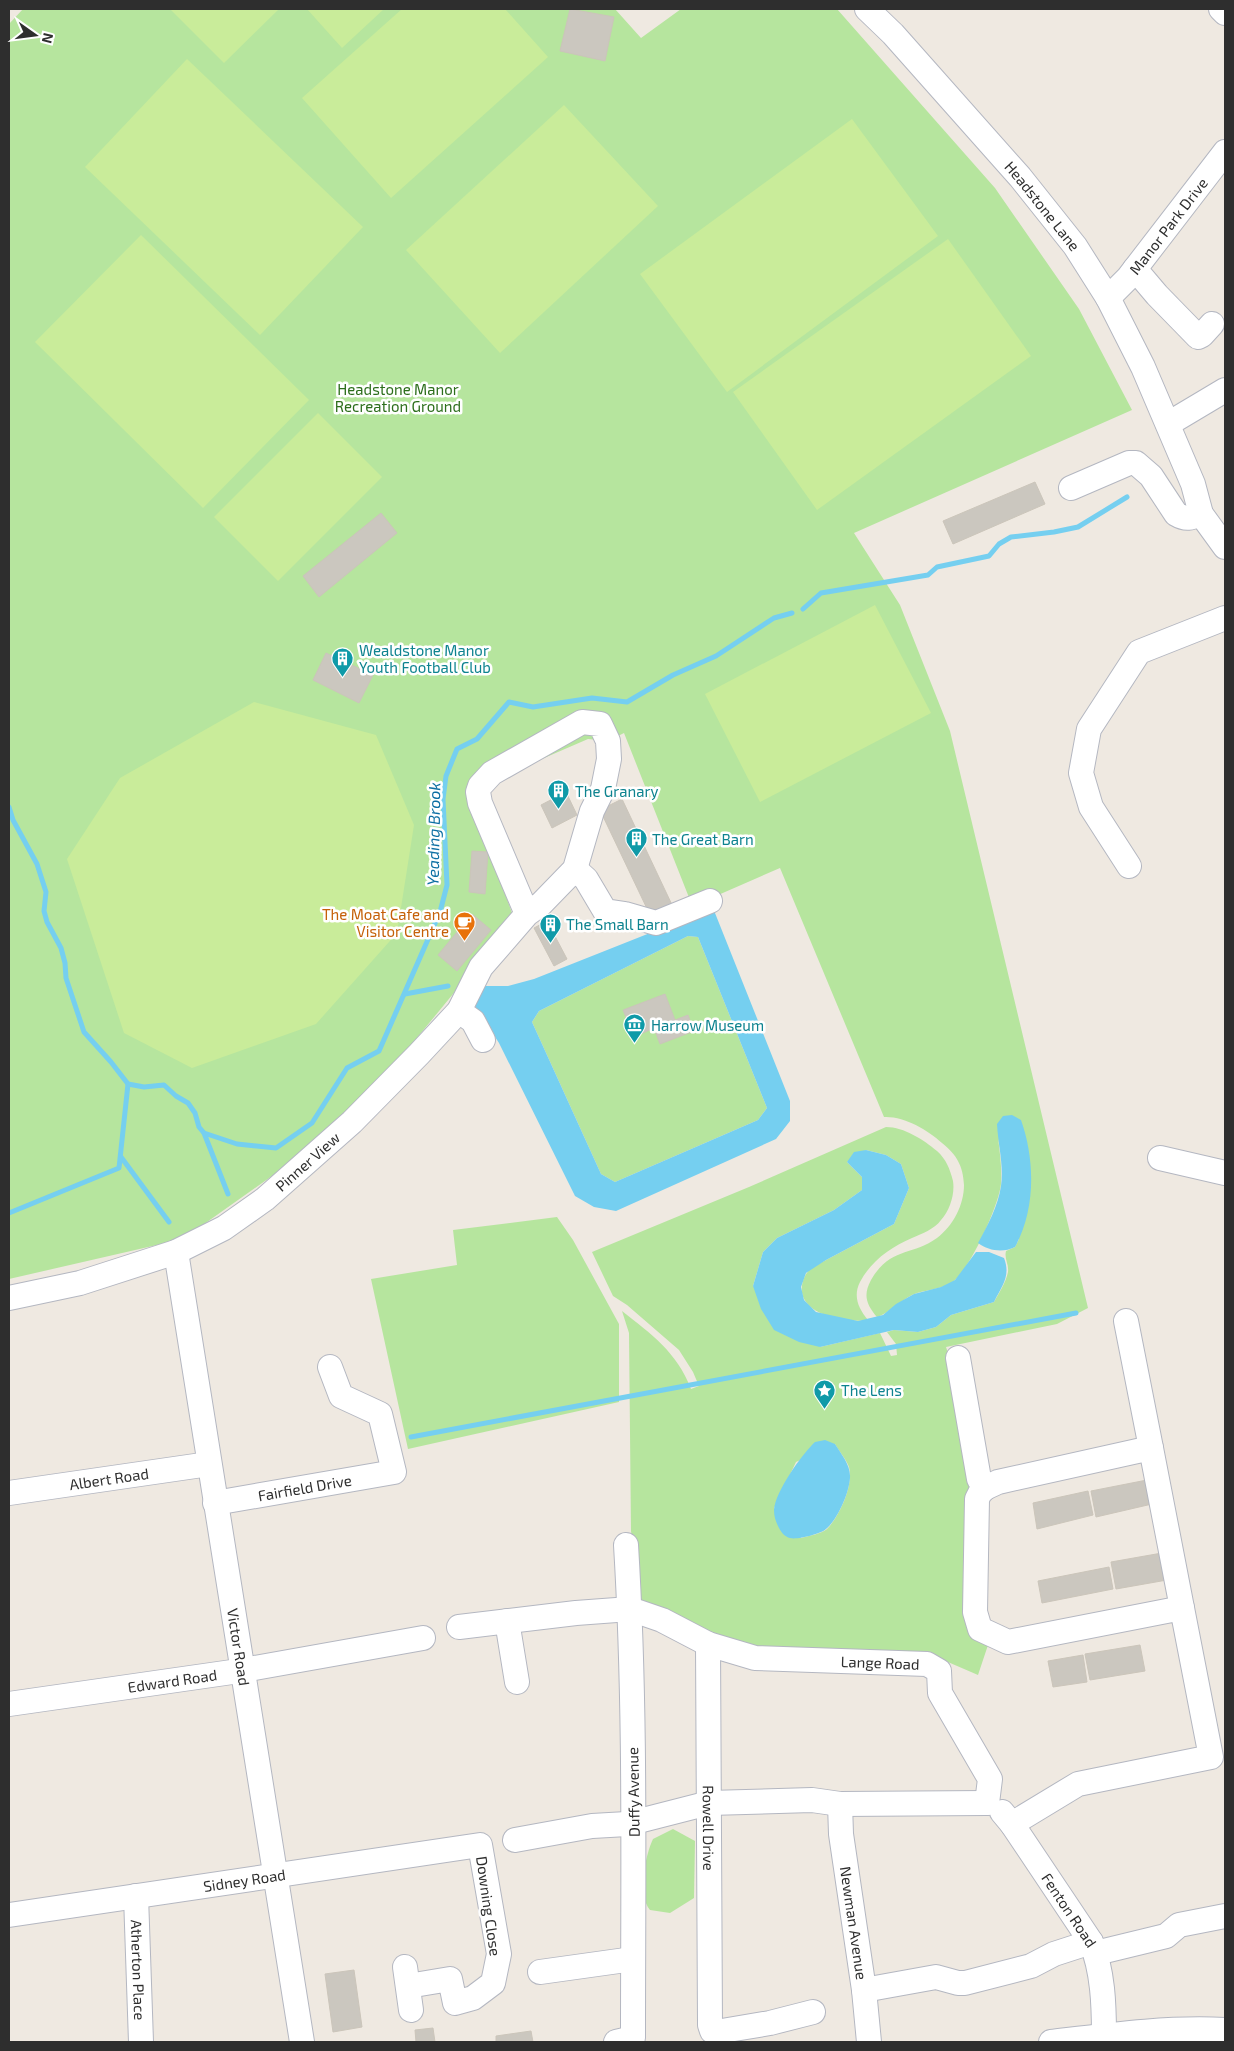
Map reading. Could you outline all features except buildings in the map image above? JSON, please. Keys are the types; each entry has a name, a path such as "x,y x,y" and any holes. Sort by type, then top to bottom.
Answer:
{"street":[{"name":"Headstone Lane","path":"867,9 893,34 1020,177 1075,246 1108,298 1143,367 1169,429 1167,452 1176,473 1193,484 1201,514 1225,547"},
{"path":"1221,9 1225,13"},
{"name":"Manor Park Drive","path":"1108,298 1135,269 1225,152"},
{"path":"1135,269 1156,295 1198,337 1212,324"},
{"path":"1169,429 1225,390"},
{"path":"1071,488 1129,463 1136,463 1151,476 1176,514 1189,519 1201,514"},
{"path":"1129,866 1091,808 1081,773 1089,729 1140,652 1225,618"},
{"path":"527,914 480,803 478,792 485,779 492,773 582,722 600,724 608,741 609,759 603,789 592,811 575,869 586,878 605,911 625,914 656,923 710,901"},
{"name":"Pinner View","path":"9,1298 80,1284 176,1252 224,1228 265,1199 352,1122 420,1054 459,1011 481,967 527,914 541,904 575,869"},
{"path":"459,1011 473,1021 483,1040"},
{"path":"1160,1158 1225,1173"},
{"name":"Victor Road","path":"176,1252 302,2042"},
{"path":"1012,1824 1078,1784 1218,1759 1182,1608 1126,1321"},
{"path":"958,1358 979,1479 985,1488"},
{"name":"Fairfield Drive","path":"215,1503 394,1472 380,1414 342,1396 330,1367"},
{"path":"1151,1448 998,1482 985,1488 977,1499 975,1612 980,1629 1008,1642 1182,1608"},
{"name":"Albert Road","path":"9,1493 209,1464"},
{"name":"Duffy Avenue","path":"625,2040 633,1959 634,1822 630,1609 626,1545"},
{"path":"458,1627 576,1613 630,1609 662,1620 708,1644"},
{"path":"507,1621 517,1682"},
{"name":"Edward Road","path":"9,1704 232,1672 423,1638"},
{"name":"Rowell Drive","path":"708,1644 710,2025 712,2031 716,2032 770,2023 813,2012"},
{"name":"Lange Road","path":"708,1644 755,1658 927,1664 939,1671 940,1693 990,1779 987,1803"},
{"path":"515,1840 592,1826 634,1822 709,1803 812,1800 840,1804 987,1803"},
{"name":"Fenton Road","path":"987,1803 1004,1813 1093,1947 1104,2001 1104,2036"},
{"name":"Newman Avenue","path":"840,1804 841,1834 864,1990 869,2042"},
{"name":"Sidney Road","path":"9,1914 480,1845"},
{"name":"Downing Close","path":"410,2010 407,1976 450,1979 455,2003 473,1998 493,1983 499,1954 480,1845"},
{"name":"Atherton Place","path":"136,1896 141,2042"},
{"path":"864,1990 936,1977 965,1983 1031,1966 1054,1954 1166,1936 1179,1925 1225,1916"},
{"path":"540,1972 633,1959"},
{"path":"1052,2042 1147,2031 1225,2030"}],"green space":[{"name":"Headstone Manor Recreation Ground","path":"23,9 615,9 641,38 681,9 837,9 995,188 1079,309 1132,410 854,533 900,605 950,731 1088,1308 1057,1324 946,1347 954,1371 972,1473 988,1645 978,1675 927,1653 760,1653 642,1606 631,1531 629,1333 622,1311 653,1336 671,1354 691,1389 699,1386 693,1372 679,1350 627,1305 613,1296 592,1252 749,1187 886,1127 900,1129 913,1135 943,1157 953,1181 951,1202 947,1212 935,1226 889,1250 865,1274 858,1287 857,1297 859,1306 868,1320 839,1319 819,1312 805,1301 802,1293 803,1283 805,1276 811,1268 894,1224 909,1188 901,1164 886,1155 866,1150 847,1162 862,1177 862,1190 834,1210 777,1238 763,1252 753,1286 820,1347 880,1333 891,1356 897,1355 896,1344 887,1332 894,1330 918,1332 936,1327 951,1315 994,1302 1008,1272 1006,1251 1015,1247 1019,1239 998,1138 1001,1172 999,1194 990,1220 969,1262 951,1283 940,1288 912,1295 877,1317 873,1312 868,1304 866,1295 871,1280 878,1269 902,1253 928,1244 943,1233 953,1221 962,1200 964,1185 961,1167 952,1152 930,1133 907,1121 884,1117 780,868 709,899 690,900 624,733 608,741 588,739 498,778 476,812 512,913 453,994 407,1050 319,1138 272,1176 183,1239 9,1279 9,24","holes":["835,1444 849,1467 850,1474 841,1509 827,1529 818,1534 801,1538 774,1508 796,1462"]},
{"path":"170,9 279,9 224,63"},
{"path":"307,9 384,9 342,48"},
{"path":"402,9 505,9 548,57 391,198 302,98"},
{"path":"187,59 363,227 260,335 85,167"},
{"path":"564,105 658,206 500,353 406,250"},
{"path":"852,119 938,236 727,392 640,274"},
{"path":"141,235 309,400 203,508 35,342"},
{"path":"948,239 1031,356 817,510 733,392"},
{"path":"318,413 382,477 278,581 214,517"},
{"path":"875,605 931,713 760,802 705,694"},
{"path":"254,702 376,735 414,825 397,933 316,1024 192,1068 124,1033 67,859 120,778"},
{"path":"688,936 698,937 767,1108 758,1120 615,1182 601,1174 532,1022 539,1011"},
{"path":"557,1217 573,1240 619,1324 619,1402 408,1449 371,1279 457,1265 453,1230"},
{"path":"673,1829 695,1841 694,1898 670,1913 650,1910 646,1903 643,1885 647,1855 653,1839"}],"water":[{"path":"713,908 790,1101 790,1121 776,1139 616,1211 594,1207 575,1196 499,1043 475,1006 473,998 482,986 508,986 534,979","holes":["688,936 698,937 767,1108 758,1120 615,1182 601,1174 532,1022 539,1011"]},
{"path":"1012,1115 1021,1120 1026,1135 1031,1167 1030,1200 1027,1217 1015,1247 1006,1250 996,1250 978,1243 989,1222 1000,1193 1002,1178 997,1124 1003,1116"},
{"path":"866,1150 886,1155 901,1164 909,1188 894,1224 826,1260 806,1273 801,1287 804,1300 816,1312 858,1321 883,1315 896,1304 914,1294 941,1287 955,1280 976,1252 989,1252 1004,1258 1007,1270 1005,1281 994,1302 951,1315 936,1327 918,1332 894,1330 820,1347 799,1342 774,1330 761,1309 753,1286 763,1252 777,1238 834,1210 862,1190 862,1177 847,1162 854,1152"},
{"path":"825,1440 835,1444 849,1469 850,1478 845,1498 835,1519 823,1531 803,1537 788,1537 781,1531 774,1515 779,1493 803,1455 815,1442"}],"waterway":[{"name":"Yeading Brook","path":"803,609 821,593 928,575 937,567 989,556 999,544 1011,537 1078,527 1127,497"},
{"name":"Yeading Brook","path":"9,807 13,820 37,864 46,892 44,911 47,922 61,948 66,978 84,1032 128,1084 144,1087 164,1085 176,1096 188,1103 195,1113 199,1127 204,1133 237,1144 276,1148 312,1123 347,1068 379,1051 440,912 447,885 443,799 446,776 457,749 477,739 509,702 533,707 592,698 627,702 673,675 716,656 774,618 792,613"},
{"name":"Yeading Brook","path":"405,994 448,986"},
{"path":"9,1213 119,1168 128,1084"},
{"path":"204,1133 228,1194"},
{"path":"121,1157 169,1222"},
{"path":"411,1437 1076,1313"}],"place":[{"name":"Wealdstone Manor Youth Football Club","path":"343,678"},
{"name":"The Granary","path":"559,810"},
{"name":"The Great Barn","path":"636,858"},
{"name":"The Moat Cafe and Visitor Centre","path":"465,942"},
{"name":"The Small Barn","path":"550,943"},
{"name":"Harrow Museum","path":"635,1044"},
{"name":"The Lens","path":"825,1409"}]}
